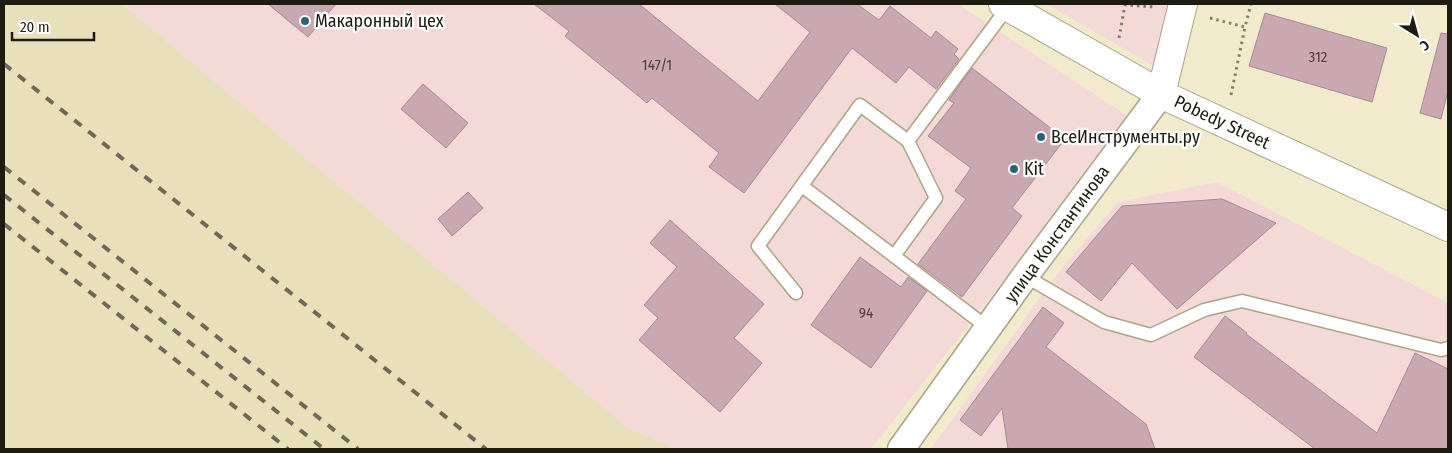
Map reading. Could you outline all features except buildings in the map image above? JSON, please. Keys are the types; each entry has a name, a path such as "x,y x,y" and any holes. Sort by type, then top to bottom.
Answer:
{"street":[{"name":"Pobedy Street","path":"1006,5 1161,94 1448,227"},
{"name":"улица Константинова","path":"901,449 1025,276 1161,94 1172,6"}],"lane":[{"path":"908,141 1006,5"},
{"path":"796,293 758,246 860,105 908,141 936,198 894,256"},
{"path":"802,186 988,328"},
{"path":"1025,276 1104,322 1151,335 1204,310 1242,301 1441,350 1448,348"}],"path":[{"path":"1118,44 1124,4 1172,6"},
{"path":"1230,98 1251,4"},
{"path":"1210,18 1245,27"}],"shaded area":[{"path":"4,4 122,4 628,428 675,449 4,449"},
{"path":"122,4 958,4 1129,117 871,449 675,449 628,428"},
{"path":"1046,4 1168,4 1154,66"},
{"path":"1217,182 1448,303 1448,449 931,449 1057,274 1118,202"}],"railway":[{"path":"4,64 486,449"},
{"path":"4,167 358,449"},
{"path":"4,195 324,449"},
{"path":"4,224 288,449"}],"place":[{"name":"Макаронный цех","path":"305,21"},
{"name":"ВсеИнструменты.ру","path":"1041,137"},
{"name":"Kit","path":"1014,169"}]}
